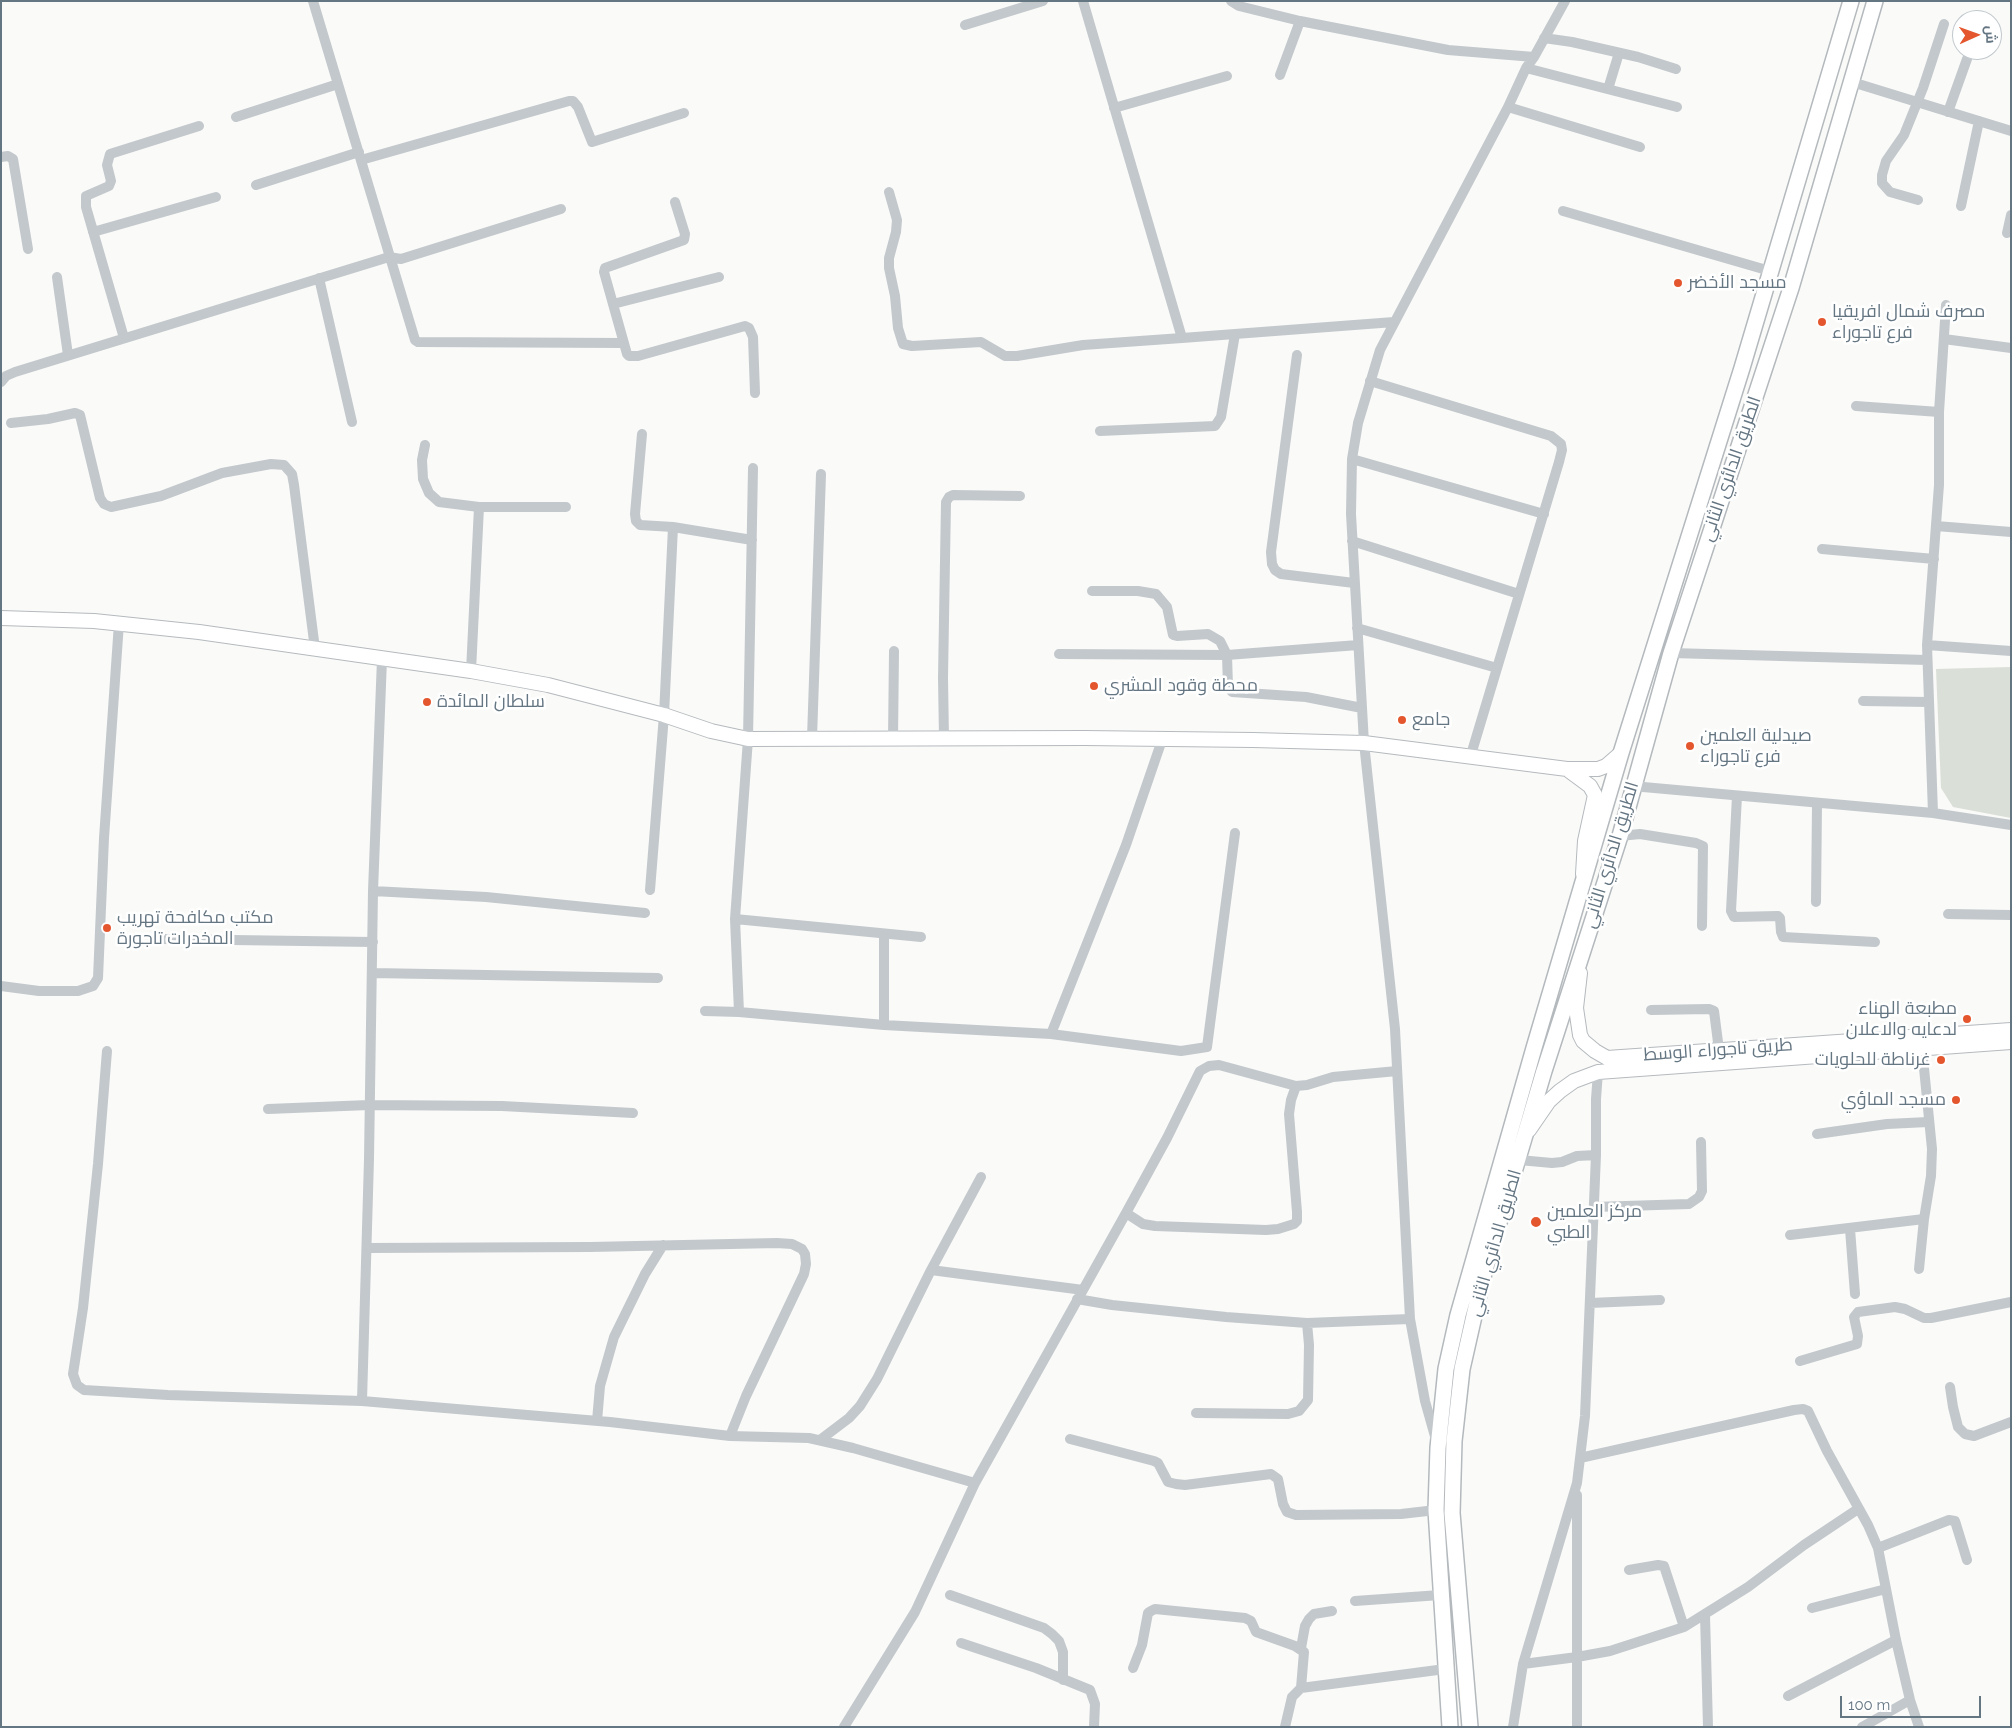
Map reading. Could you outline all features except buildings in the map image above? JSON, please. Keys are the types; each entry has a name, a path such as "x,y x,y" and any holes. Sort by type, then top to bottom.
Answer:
{"highway":[{"name":"الطريق الدائري الثاني","path":"1450,1727 1436,1510 1438,1448 1446,1369 1469,1272 1621,753 1749,344 1850,1"},
{"name":"الطريق الدائري الثاني","path":"1470,1727 1452,1513 1454,1441 1462,1369 1484,1273 1544,1071 1620,836 1632,786 1671,653 1769,355 1875,1"},
{"path":"1749,344 1755,354 1762,357 1769,355"},
{"path":"1732,398 1744,399 1752,406"}],"main road":[{"path":"1,618 94,621 199,632 472,672 548,685 664,715 711,731 748,739 1253,740 1364,743 1567,770 1598,769 1606,766 1621,753"},
{"path":"1567,770 1590,786 1595,795 1583,852 1583,885"},
{"name":"طريق تاجوراء الوسط","path":"1582,950 1576,1008 1577,1023 1583,1041 1595,1052 1606,1058 2011,1030"},
{"name":"طريق تاجوراء الوسط","path":"1527,1133 1554,1096 1574,1081 1598,1072 2011,1042"}],"street":[{"path":"312,1 414,338 418,342 624,343"},
{"path":"965,25 1043,1"},
{"path":"1083,1 1182,338"},
{"path":"1231,1 1239,6 1300,21 1448,50 1534,57"},
{"path":"1438,1448 1425,1401 1410,1319 1395,1029 1364,743 1352,541 1352,459 1358,422 1380,350 1508,107 1526,68 1565,1"},
{"path":"1280,75 1300,21"},
{"path":"1918,200 1890,192 1882,183 1882,175 1886,161 1904,134 1944,24"},
{"path":"1544,38 1572,42 1676,69"},
{"path":"1608,89 1618,53"},
{"path":"1948,112 1967,60"},
{"path":"1526,68 1677,107"},
{"path":"1114,108 1227,76"},
{"path":"1852,82 2011,131"},
{"path":"236,117 338,84"},
{"path":"256,185 569,101 573,101 578,107 592,142 684,113"},
{"path":"1508,107 1640,147"},
{"path":"1962,206 1979,121"},
{"path":"124,338 84,200 89,193 109,186 111,181 107,165 110,154 199,126"},
{"path":"1,157 11,157 14,163 28,249"},
{"path":"889,192 897,220 889,258 898,328 903,344 912,346 981,342 1005,356 1017,356 1082,345 1394,322"},
{"path":"93,232 216,197"},
{"path":"675,202 685,234 684,240 605,268 604,272 629,356 638,356 745,326 749,328 753,337 755,393"},
{"path":"1,381 6,376 15,372 68,355 389,257 400,259 561,209"},
{"path":"1563,211 1770,271"},
{"path":"2007,233 2011,215"},
{"path":"56,277 68,355"},
{"path":"613,304 719,277"},
{"path":"319,278 352,422"},
{"path":"1933,814 1927,645 1939,485 1939,412 1946,305"},
{"path":"1100,431 1215,426 1222,417 1235,334"},
{"path":"1944,339 2011,348"},
{"path":"1297,355 1271,552 1272,564 1275,570 1281,574 1354,583"},
{"path":"1370,381 1550,436 1562,444 1544,514 1470,758"},
{"path":"1856,406 1939,412"},
{"path":"11,423 75,414 80,415 100,498 104,504 111,507 160,496 222,473 271,464 284,465 292,474 294,485 315,649"},
{"path":"642,434 635,514 636,520 640,525 673,527 752,540"},
{"path":"425,445 422,460 423,479 425,487 434,499 447,504 479,507 566,507"},
{"path":"1352,459 1544,514"},
{"path":"739,1012 735,920 748,739 753,468"},
{"path":"812,738 821,474"},
{"path":"944,739 943,678 946,502 953,495 1020,496"},
{"path":"472,672 479,507"},
{"path":"1936,526 2011,532"},
{"path":"650,890 664,715 673,527"},
{"path":"1352,541 1519,594"},
{"path":"1822,548 1934,559"},
{"path":"1092,591 1138,590 1156,594 1167,607 1173,635 1208,634 1220,641 1227,655 1228,686 1232,692 1238,694 1306,697 1362,708"},
{"path":"1,986 39,991 78,991 93,986 98,978 104,838 119,624"},
{"path":"1357,628 1497,668"},
{"path":"1059,654 1227,655 1358,645"},
{"path":"1927,645 2011,652"},
{"path":"893,740 894,651"},
{"path":"1671,653 1927,660"},
{"path":"362,1400 367,1248 373,891 382,659"},
{"path":"1863,701 1929,702"},
{"path":"1051,1034 1126,845 1162,740"},
{"path":"1632,786 1933,814 2011,825"},
{"path":"1737,796 1731,911 1734,917 1778,916 1780,918 1781,932 1784,937 1875,942"},
{"path":"1816,902 1818,803"},
{"path":"705,1011 739,1012 884,1025 1051,1034 1181,1051 1206,1046 1235,833"},
{"path":"1620,836 1640,834 1696,842 1702,846 1702,926"},
{"path":"373,891 486,897 645,913"},
{"path":"1948,914 2011,915"},
{"path":"735,920 921,937"},
{"path":"884,934 884,1025"},
{"path":"163,939 373,942"},
{"path":"372,973 658,978"},
{"path":"1651,1010 1709,1009 1714,1011 1719,1050"},
{"path":"1919,1269 1931,1176 1932,1149 1922,1048"},
{"path":"107,1051 98,1164 83,1308 73,1374 77,1385 84,1390 362,1400 597,1421 730,1436 820,1440 975,1483"},
{"path":"844,1727 915,1612 975,1483 1167,1138 1200,1071 1208,1066 1219,1065 1296,1086 1307,1085 1333,1077 1397,1072"},
{"path":"1577,1727 1577,1483 1585,1416 1598,1072"},
{"path":"1126,1213 1143,1224 1155,1226 1266,1230 1278,1229 1294,1224 1297,1221 1297,1212 1289,1114 1296,1086"},
{"path":"268,1109 369,1105 502,1106 633,1113"},
{"path":"1817,1134 1887,1124 1928,1122"},
{"path":"1594,1207 1689,1204 1699,1197 1702,1186 1701,1142"},
{"path":"1519,1160 1552,1163 1562,1162 1577,1156 1596,1155"},
{"path":"820,1440 849,1418 860,1406 877,1379 931,1270 981,1177"},
{"path":"1790,1235 1924,1219"},
{"path":"1850,1229 1855,1294"},
{"path":"367,1248 777,1243 792,1244 802,1249 805,1254 806,1264 804,1274 746,1396 730,1436"},
{"path":"597,1421 600,1386 614,1337 645,1274 663,1245"},
{"path":"931,1270 1083,1290"},
{"path":"1077,1299 1112,1305 1226,1318 1307,1323 1410,1319"},
{"path":"1590,1303 1660,1300"},
{"path":"1800,1361 1858,1344 1854,1317 1858,1312 1895,1307 1924,1318 1931,1318 2011,1302"},
{"path":"1196,1413 1288,1414 1299,1411 1308,1400 1309,1344 1307,1323"},
{"path":"1950,1386 1958,1427 1965,1434 1974,1436 2011,1422"},
{"path":"1580,1458 1803,1409 1808,1412 1878,1548 1896,1640 1910,1700 1919,1727"},
{"path":"1070,1439 1154,1461 1158,1463 1168,1482 1176,1484 1185,1485 1271,1474 1278,1479 1286,1512 1296,1515 1401,1514 1436,1510"},
{"path":"1513,1727 1523,1664 1577,1483"},
{"path":"1523,1664 1610,1651 1684,1627 1748,1587 1804,1545 1858,1509"},
{"path":"1878,1548 1949,1520 1955,1521 1967,1560"},
{"path":"1629,1570 1658,1565 1664,1566 1684,1627"},
{"path":"1812,1608 1886,1590"},
{"path":"950,1595 1044,1628 1052,1634 1059,1641 1063,1652 1063,1680"},
{"path":"1355,1601 1440,1595"},
{"path":"1132,1668 1142,1645 1148,1613 1155,1610 1245,1618 1251,1621 1256,1632 1301,1648 1304,1652 1301,1688 1292,1697 1286,1727"},
{"path":"1301,1648 1305,1626 1309,1619 1314,1614 1332,1611"},
{"path":"1705,1615 1708,1727"},
{"path":"1788,1696 1896,1640"},
{"path":"961,1643 1036,1668 1090,1690 1095,1704 1094,1727"},
{"path":"1301,1688 1445,1669"},
{"path":"1862,1727 1910,1700"}],"shaded area":[{"path":"2011,667 2011,818 1953,807 1941,788 1936,669"}],"place":[{"name":"مسجد الأخضر","path":"1678,283"},
{"name":"مصرف شمال افريقيا فرع تاجوراء","path":"1822,322"},
{"name":"محطة وقود المشري","path":"1094,686"},
{"name":"سلطان المائدة","path":"427,702"},
{"name":"جامع","path":"1402,720"},
{"name":"صيدلية العلمين فرع تاجوراء","path":"1690,746"},
{"name":"مكتب مكافحة تهريب المخدرات تاجورة","path":"107,928"},
{"name":"مطبعة الهناء لدعايه والاعلان","path":"1967,1019"},
{"name":"غرناطة للحلويات","path":"1941,1060"},
{"name":"مسجد الماؤي","path":"1956,1100"},
{"name":"مركز العلمين الطبي","path":"1536,1222"}]}
